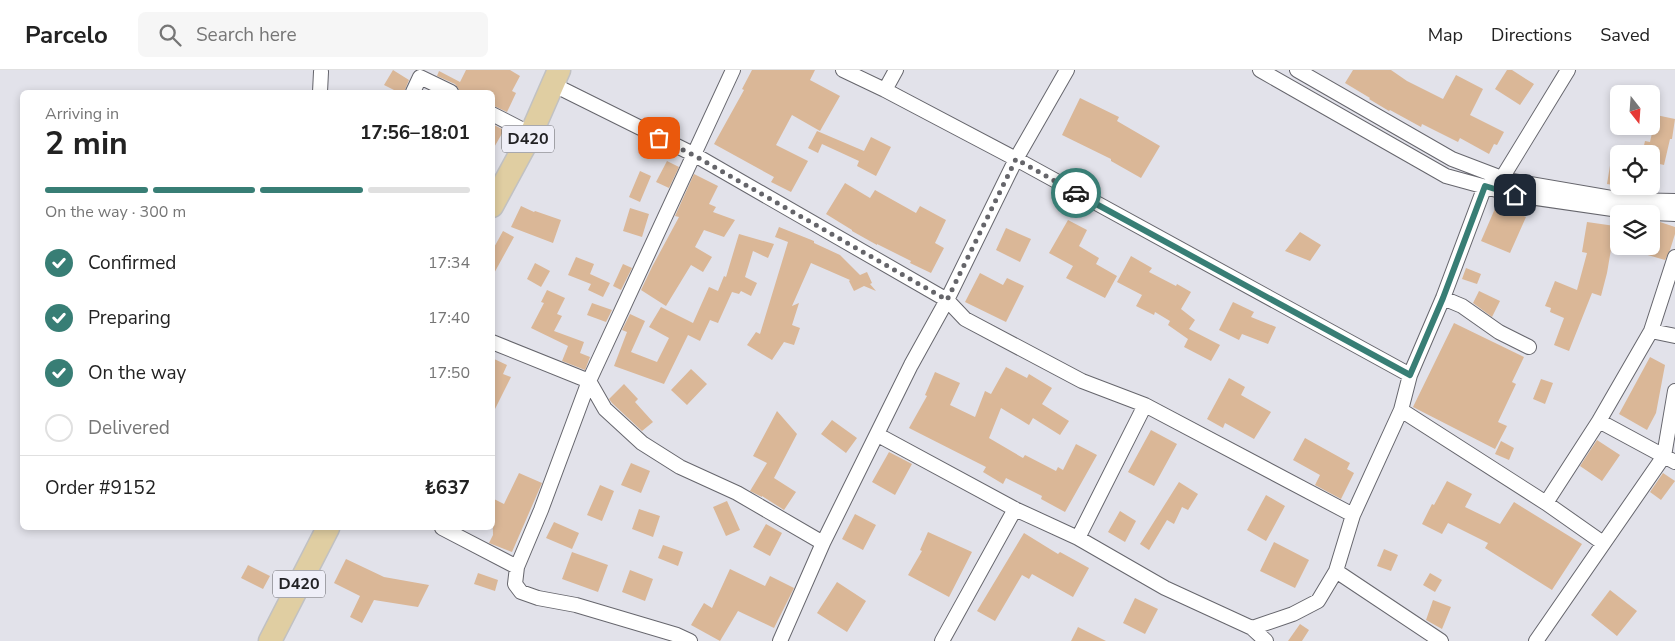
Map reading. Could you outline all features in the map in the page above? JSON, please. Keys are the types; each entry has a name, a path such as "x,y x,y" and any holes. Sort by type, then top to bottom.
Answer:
{"main road":[{"name":"D420","path":"495,200 531,134 555,77"},
{"name":"D420","path":"270,641 327,530"}],"street":[{"path":"690,641 677,635 576,605 538,598 521,592 515,584 517,567 541,510 589,381 695,156 733,70"},
{"path":"843,70 886,90 1016,159 1410,375"},
{"path":"886,90 896,70"},
{"path":"780,641 823,543 911,365 947,300 1016,159 1067,70"},
{"path":"1260,70 1446,176 1515,195 1633,212 1675,214"},
{"path":"1297,70 1452,159 1502,178 1623,200 1675,201"},
{"path":"1502,178 1568,70"},
{"path":"320,90 321,72"},
{"path":"414,90 420,77 447,90"},
{"path":"555,77 947,300 965,318 1082,381 1145,405 1353,515"},
{"path":"495,116 531,134"},
{"path":"1252,628 1293,614 1318,600 1336,571 1353,515 1401,410 1410,375 1443,298 1485,186"},
{"path":"1546,503 1599,421 1651,331 1675,257"},
{"path":"1443,298 1462,306 1493,328 1529,347"},
{"path":"1651,331 1675,336"},
{"path":"495,343 589,381 605,409 642,443 680,467 737,493 823,543"},
{"path":"1536,641 1602,543 1670,459 1675,391"},
{"path":"1078,538 1145,405"},
{"path":"1401,410 1546,503 1602,543"},
{"path":"1599,421 1670,459"},
{"path":"878,435 1015,510 1078,538 1165,588 1252,628 1266,641"},
{"path":"942,641 1015,510"},
{"path":"446,530 517,567"},
{"path":"1336,571 1441,641"}],"building":[{"path":"393,70 409,80 405,90 394,90 384,85"},
{"path":"466,70 510,70 520,76 512,91 516,93 507,112 495,106 495,90 459,90 455,84 437,76 439,71 460,82"},
{"path":"752,70 815,70 810,80 840,96 820,131 792,115 776,145 808,161 791,192 771,182 774,177 714,144 744,90 742,89"},
{"path":"1353,70 1391,70 1407,81 1443,99 1456,75 1483,89 1470,115 1504,132 1497,145 1494,144 1489,154 1460,138 1458,142 1422,124 1421,127 1389,111 1345,83"},
{"path":"1507,70 1512,70 1534,84 1520,105 1495,89"},
{"path":"1080,98 1119,117 1117,121 1160,146 1141,178 1111,161 1111,159 1062,135"},
{"path":"1660,116 1675,119 1672,139 1670,139 1664,165 1660,164 1660,145 1644,145 1645,141 1650,142 1652,135 1660,135"},
{"path":"495,126 504,130 495,146"},
{"path":"817,131 864,151 871,137 891,147 876,176 857,166 859,161 822,144 818,153 808,148"},
{"path":"667,161 679,167 669,188 656,182"},
{"path":"1610,166 1610,184 1607,184"},
{"path":"640,171 651,176 640,202 629,197"},
{"path":"694,174 718,186 709,204 716,207 713,212 735,220 724,237 704,230 695,247 712,257 703,272 691,265 666,306 641,290 679,217 675,216"},
{"path":"845,183 870,198 875,190 916,213 920,206 946,220 935,243 944,248 931,273 852,231 826,214"},
{"path":"1497,204 1526,217 1510,253 1481,241"},
{"path":"521,206 561,220 553,243 511,227"},
{"path":"630,208 649,214 642,237 623,231"},
{"path":"1068,220 1087,230 1079,246 1099,258 1096,264 1117,276 1105,298 1066,278 1073,266 1049,253"},
{"path":"1587,222 1610,225 1610,255 1601,296 1592,293 1569,351 1554,345 1564,318 1550,312 1551,308 1545,306 1555,281 1577,290 1587,253 1582,252"},
{"path":"1660,222 1675,227 1675,234 1665,260 1648,255 1660,255"},
{"path":"779,227 814,241 814,243 840,255 860,275 867,272 872,283 870,284 876,291 864,286 854,291 850,280 811,263 792,306 799,303 792,325 800,328 794,345 784,342 772,360 747,345 756,332 760,334 788,242 775,237"},
{"path":"1006,228 1031,239 1020,262 996,250"},
{"path":"503,231 514,237 495,272 495,246"},
{"path":"1300,232 1321,245 1310,261 1285,251"},
{"path":"739,234 774,244 768,258 753,251 745,277 757,283 751,296 741,291 739,294 732,292 718,323 710,320 700,341 688,335 664,384 614,366 627,332 622,330 630,314 645,321 631,352 657,362 669,338 649,327 661,307 693,323 709,287 718,291 724,276 726,277"},
{"path":"1131,256 1152,268 1149,272 1191,292 1181,309 1195,320 1189,329 1220,345 1211,361 1184,347 1188,339 1168,325 1170,321 1155,312 1154,315 1136,306 1142,295 1117,282"},
{"path":"576,257 594,264 590,274 610,283 603,297 588,290 591,284 568,275"},
{"path":"535,263 550,271 541,287 527,279"},
{"path":"623,264 632,268 621,290 613,286"},
{"path":"1466,268 1481,274 1477,284 1462,279"},
{"path":"980,273 1003,285 1007,278 1024,286 1006,322 965,302"},
{"path":"547,290 565,298 557,314 562,316 554,331 584,342 580,353 590,357 585,370 562,361 568,346 531,328 544,303 541,302"},
{"path":"1479,291 1500,301 1492,317 1473,303"},
{"path":"1233,302 1254,312 1251,317 1276,327 1268,344 1242,334 1239,340 1219,330"},
{"path":"592,303 612,310 606,322 587,315"},
{"path":"1454,323 1524,357 1512,382 1516,384 1498,422 1507,426 1495,449 1413,407"},
{"path":"1650,357 1665,365 1656,413 1647,430 1619,414"},
{"path":"495,359 507,365 503,374 511,377 495,409"},
{"path":"1006,367 1027,378 1029,374 1052,388 1042,404 1069,421 1060,435 1033,418 1029,425 1001,408 989,438 1023,458 1025,455 1056,471 1058,467 1063,470 1076,444 1097,455 1065,512 1041,499 1042,496 1006,478 1003,484 983,472 986,467 909,428 927,396 925,395 935,372 960,383 950,405 975,417 985,391 991,394"},
{"path":"691,369 707,384 687,405 671,390"},
{"path":"1229,378 1245,387 1241,395 1271,412 1254,439 1225,423 1223,428 1207,419"},
{"path":"1541,379 1553,383 1545,404 1533,399"},
{"path":"624,384 638,399 635,402 653,422 642,431 609,399"},
{"path":"777,411 797,434 774,478 796,492 784,510 750,491 767,463 753,456"},
{"path":"832,420 857,438 846,453 821,434"},
{"path":"1151,430 1177,444 1154,486 1128,472"},
{"path":"1305,438 1350,463 1347,469 1354,473 1341,499 1315,485 1320,475 1293,460"},
{"path":"1597,440 1620,455 1602,481 1580,466"},
{"path":"1501,441 1514,448 1509,460 1495,454"},
{"path":"889,452 912,464 895,495 872,482"},
{"path":"631,463 650,471 641,493 621,485"},
{"path":"519,473 542,483 512,552 489,543 493,535 493,530 495,530 495,500 504,504"},
{"path":"1663,473 1675,481 1661,500 1650,492"},
{"path":"1447,481 1472,494 1465,507 1500,524 1514,502 1582,544 1552,590 1485,548 1488,543 1448,523 1442,534 1422,524"},
{"path":"1179,482 1198,494 1188,510 1182,507 1174,524 1167,520 1149,550 1140,544"},
{"path":"600,485 614,491 602,521 587,515"},
{"path":"1266,495 1285,506 1266,541 1247,530"},
{"path":"727,501 740,530 726,536 713,507"},
{"path":"639,509 660,516 653,537 632,529"},
{"path":"1120,511 1136,521 1125,542 1108,532"},
{"path":"855,514 876,525 863,550 842,539"},
{"path":"554,522 579,533 572,549 546,538"},
{"path":"766,524 782,533 770,556 753,547"},
{"path":"928,532 972,552 949,597 908,575 922,551 920,550"},
{"path":"1024,533 1058,554 1060,552 1089,568 1073,597 1032,574 1029,579 1022,575 995,621 977,611"},
{"path":"1274,542 1309,560 1295,588 1260,571"},
{"path":"663,545 683,552 678,566 658,558"},
{"path":"1384,549 1398,555 1391,571 1377,566"},
{"path":"572,552 608,565 598,592 562,579"},
{"path":"346,559 384,577 429,585 418,607 374,600 362,623 350,617 360,596 334,583"},
{"path":"248,565 270,576 263,589 241,578"},
{"path":"730,569 765,586 770,576 794,588 774,628 738,611 720,641 691,625 704,603 712,608"},
{"path":"630,570 653,579 645,601 622,592"},
{"path":"478,573 498,580 495,591 474,584"},
{"path":"1430,573 1442,580 1435,592 1423,585"},
{"path":"837,582 866,601 847,632 817,613"},
{"path":"1610,590 1637,611 1617,636 1591,615"},
{"path":"1135,598 1158,609 1145,634 1123,623"},
{"path":"1433,600 1451,607 1442,629 1426,620"},
{"path":"1300,624 1309,630 1302,641 1288,641"},
{"path":"1078,627 1106,641 1071,641"}],"way so far":[{"path":"659,138 695,156 947,300 1016,159 1076,193"}],"route":[{"path":"1076,193 1410,375 1443,298 1485,186 1515,195"}]}
